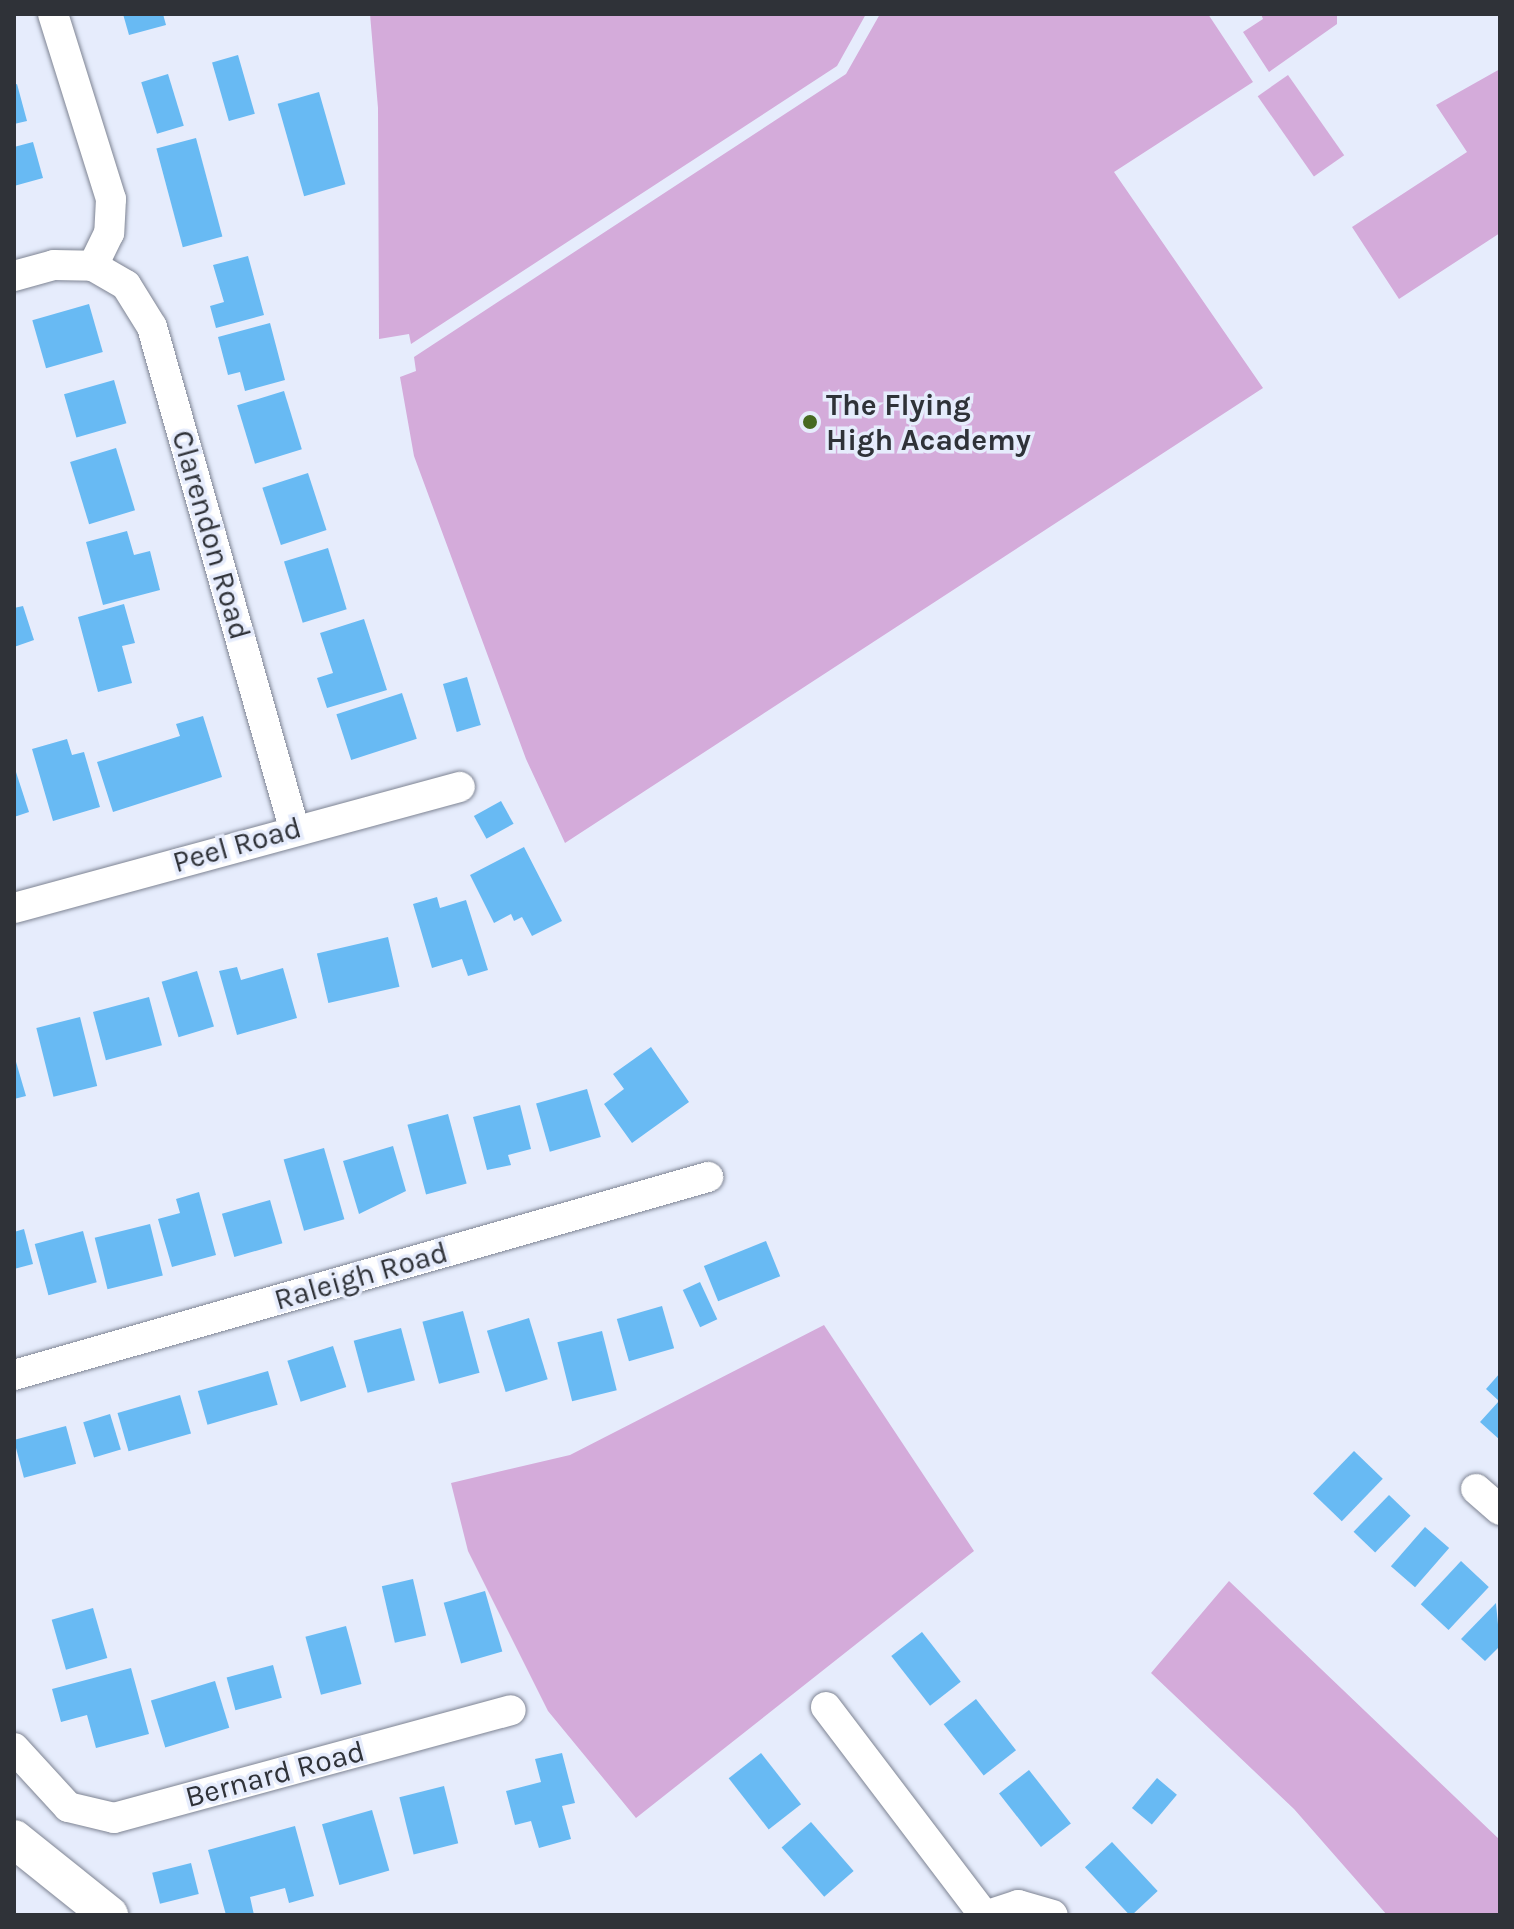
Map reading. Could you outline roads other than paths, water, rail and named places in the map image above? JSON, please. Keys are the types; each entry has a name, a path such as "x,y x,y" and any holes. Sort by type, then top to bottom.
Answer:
{"street":[{"path":"14,276 54,265 93,266 109,233 111,199 53,14"},
{"name":"Clarendon Road","path":"93,266 126,285 152,327 294,828"},
{"name":"Peel Road","path":"14,908 294,828 460,787"},
{"name":"Raleigh Road","path":"14,1375 708,1177"},
{"path":"1476,1489 1500,1510"},
{"path":"826,1707 986,1915 1018,1905 1053,1915"},
{"name":"Bernard Road","path":"14,1748 68,1807 114,1818 511,1710"},
{"path":"14,1839 109,1915"}],"place":[{"name":"The Flying High Academy","path":"810,422"}]}
